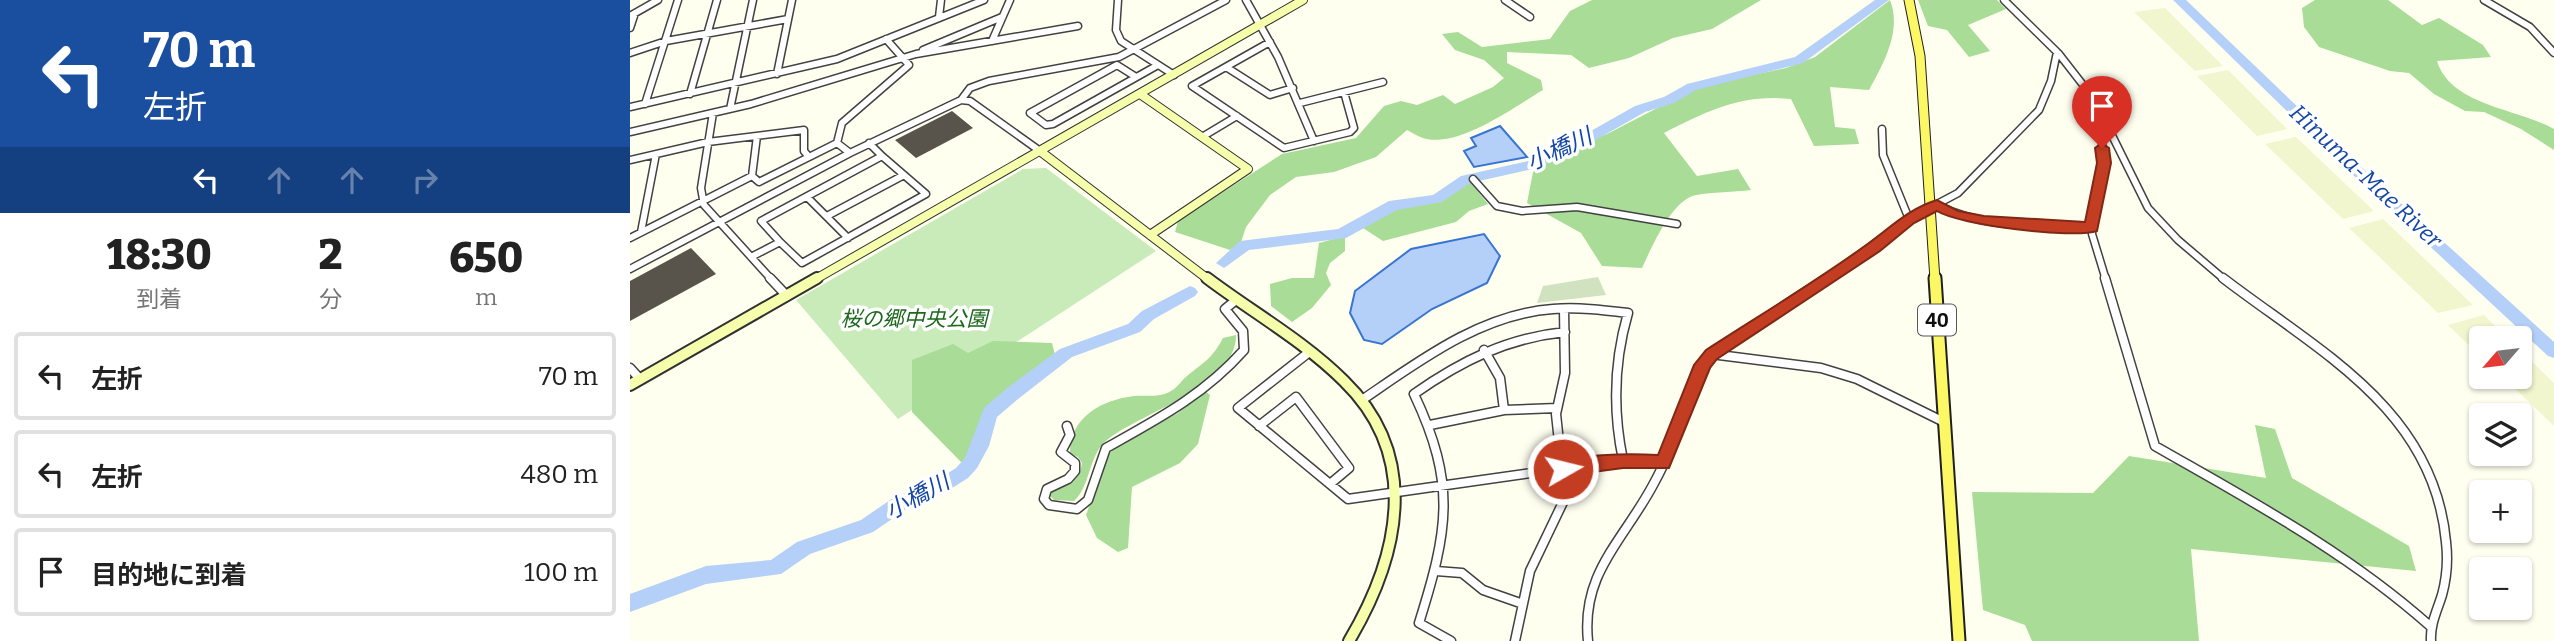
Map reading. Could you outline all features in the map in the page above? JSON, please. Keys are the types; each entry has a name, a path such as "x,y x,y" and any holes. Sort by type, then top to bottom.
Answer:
{"main road":[{"name":"40","path":"1909,0 1920,56 1934,207 1944,422 1959,641"}],"street":[{"path":"630,28 633,14 658,0"},
{"path":"645,104 678,0"},
{"path":"690,94 717,0"},
{"path":"730,109 733,84 753,0"},
{"path":"777,74 792,0"},
{"path":"939,18 941,0"},
{"path":"630,107 836,59 984,0"},
{"path":"992,41 1010,0"},
{"path":"1118,0 1116,30 1121,41 1174,75"},
{"path":"630,269 869,143 961,100 970,88 989,81 1119,57 1226,0"},
{"path":"1246,0 1293,88 1314,141"},
{"path":"630,385 1303,0"},
{"path":"1505,0 1530,17"},
{"path":"2004,0 2057,52 2097,105 2135,186 2155,217 2202,261 2324,352 2395,412 2427,466 2449,544 2443,590 2430,626 2431,641"},
{"path":"2484,0 2530,27 2554,53"},
{"path":"916,54 1002,17"},
{"path":"630,52 666,41 788,19"},
{"path":"630,132 730,109 916,54 1078,26"},
{"path":"752,176 760,182 836,143 842,124 909,65 886,39"},
{"path":"1270,42 1192,86 1284,148 1354,128 1344,92"},
{"path":"1588,641 1585,627 1588,593 1596,573 1643,503 1703,365 1711,354 1874,247 1909,219 1958,193 2039,110 2051,81 2057,52"},
{"path":"1136,77 1116,65 1030,113 1046,125 1053,124 1158,65"},
{"path":"1226,67 1270,95 1293,88"},
{"path":"1300,103 1383,82"},
{"path":"1140,94 1248,169 1150,235"},
{"path":"961,100 970,101 1040,151 1308,353 1362,400 1387,444 1397,491 1395,521 1385,567 1374,596 1349,641"},
{"path":"2097,105 2104,163 2094,201 2092,228 2155,446 2334,550 2392,592 2430,626"},
{"path":"713,113 701,188 703,201 718,222 787,296"},
{"path":"1202,137 1237,116"},
{"path":"1882,129 1883,155 1909,219"},
{"path":"630,160 708,142 804,130 804,151 809,157"},
{"path":"752,176 757,136"},
{"path":"836,143 850,153"},
{"path":"869,143 926,194 802,263 761,221 882,156"},
{"path":"641,232 656,154"},
{"path":"827,216 904,175"},
{"path":"630,238 752,176"},
{"path":"1473,179 1491,204 1497,206 1522,211 1577,207 1676,224"},
{"path":"807,197 848,238"},
{"path":"1934,207 1954,215 1984,221 2092,228"},
{"path":"751,257 780,242"},
{"path":"1067,426 1070,435 1060,452 1075,463 1075,471 1068,479 1047,489 1044,499 1049,505 1077,509 1088,500 1106,448 1173,411 1218,379 1244,350 1243,331 1225,309 1236,300"},
{"path":"1515,641 1530,571 1565,498 1557,408 1565,373 1564,309"},
{"path":"1362,400 1440,346 1476,329 1544,310 1628,313 1620,340 1615,422 1623,460"},
{"path":"1451,641 1419,622 1436,571 1448,510 1445,485 1430,425 1414,394 1454,366 1484,350 1507,341 1565,332"},
{"path":"1484,350 1500,378 1504,410"},
{"path":"1308,353 1238,408 1349,499 1623,460 1663,462"},
{"path":"1711,354 1821,368 1857,379 1944,422"},
{"path":"630,368 640,379"},
{"path":"1259,426 1296,397 1349,468 1330,484"},
{"path":"1430,425 1504,410 1557,408"},
{"path":"1436,571 1462,573 1483,590 1523,604"}],"green space":[{"path":"1592,0 1761,0 1712,29 1673,38 1629,58 1589,68 1571,55 1507,52 1507,63 1541,80 1543,90 1487,124 1441,140 1424,138 1407,130 1376,157 1334,172 1296,177 1270,195 1246,227 1241,242 1230,250 1175,232 1178,221 1282,154 1356,138 1384,106 1401,101 1417,105 1443,95 1455,104 1493,87 1504,78 1484,60 1455,50 1442,34 1458,32 1482,47 1550,39 1570,11"},
{"path":"1890,0 1893,35 1869,90 1830,87 1835,127 1855,129 1859,144 1814,146 1791,99 1756,99 1725,106 1664,133 1697,176 1738,169 1751,190 1703,194 1687,199 1663,226 1642,268 1602,266 1581,233 1527,203 1533,172 1564,151 1607,134 1700,86 1786,68 1815,57"},
{"path":"1918,0 1997,0 2006,9 1968,25 1990,51 1969,57 1947,30 1928,26"},
{"path":"2315,0 2388,0 2422,25 2439,18 2483,45 2491,57 2437,61 2445,76 2456,88 2470,97 2554,129 2554,150 2521,129 2484,112 2465,111 2434,94 2409,73 2390,71 2319,47 2304,27 2302,8"},
{"path":"2165,8 2223,66 2195,71 2134,12"},
{"path":"2228,70 2287,129 2257,136 2197,76"},
{"path":"2296,137 2374,211 2343,219 2265,144"},
{"name":"桜の郷中央公園","path":"1046,168 1156,251 898,419 796,300 1023,169"},
{"path":"1470,182 1488,204 1469,211 1456,222 1383,241 1363,228 1383,213 1406,205 1436,202"},
{"path":"2383,219 2473,305 2438,313 2349,228"},
{"path":"1345,236 1345,251 1330,263 1326,273 1331,285 1312,308 1292,322 1271,306 1270,284 1292,278 1314,278 1319,243"},
{"path":"1598,277 1606,295 1537,303 1543,286"},
{"path":"2484,315 2495,326 2469,326 2469,345 2448,325"},
{"path":"1236,335 1232,353 1221,369 1204,384 1122,430 1101,446 1084,487 1074,501 1054,500 1050,496 1053,491 1070,484 1080,473 1082,463 1078,457 1070,454 1071,441 1075,430 1089,413 1122,398 1158,395 1171,391 1211,356 1223,338"},
{"path":"993,341 1052,343 1055,355 990,408 979,435 962,463 912,412 912,360 953,344 968,353"},
{"path":"2532,362 2554,383 2554,426 2516,389 2532,389"},
{"path":"1205,391 1210,395 1198,444 1180,463 1132,487 1128,548 1118,552 1097,538 1086,515 1106,458 1115,447 1178,413"},
{"path":"2255,425 2275,429 2292,478 2409,546 2416,571 2191,549 2199,641 2032,641 2025,625 1983,610 1972,492 2093,493 2129,456 2266,478"}],"water":[{"path":"1500,126 1527,157 1474,167 1464,151 1476,146 1471,138"},
{"path":"1484,234 1500,256 1487,283 1432,309 1382,344 1364,340 1350,313 1355,291 1411,249"}],"building":[{"path":"952,111 973,128 916,158 895,140"},
{"path":"691,248 716,274 630,321 630,281"}],"waterway":[{"name":"小橋川","path":"1224,263 1245,245 1341,234 1394,205 1437,199 1466,179 1537,164 1559,149 1587,139 1640,109 1669,100 1692,87 1799,60 1883,0"},
{"name":"Hinuma-Mae River","path":"2179,0 2343,158 2554,352"},
{"name":"小橋川","path":"630,603 706,575 774,568 804,548 867,526 899,504 943,485 962,473 971,463 980,446 990,413 1012,394 1066,353 1134,328 1148,315 1190,292"}],"route":[{"path":"1563,469 1623,460 1663,462 1703,365 1711,354 1874,247 1909,219 1937,205 1954,215 1984,221 2092,228 2094,201 2104,163 2102,148"}]}
